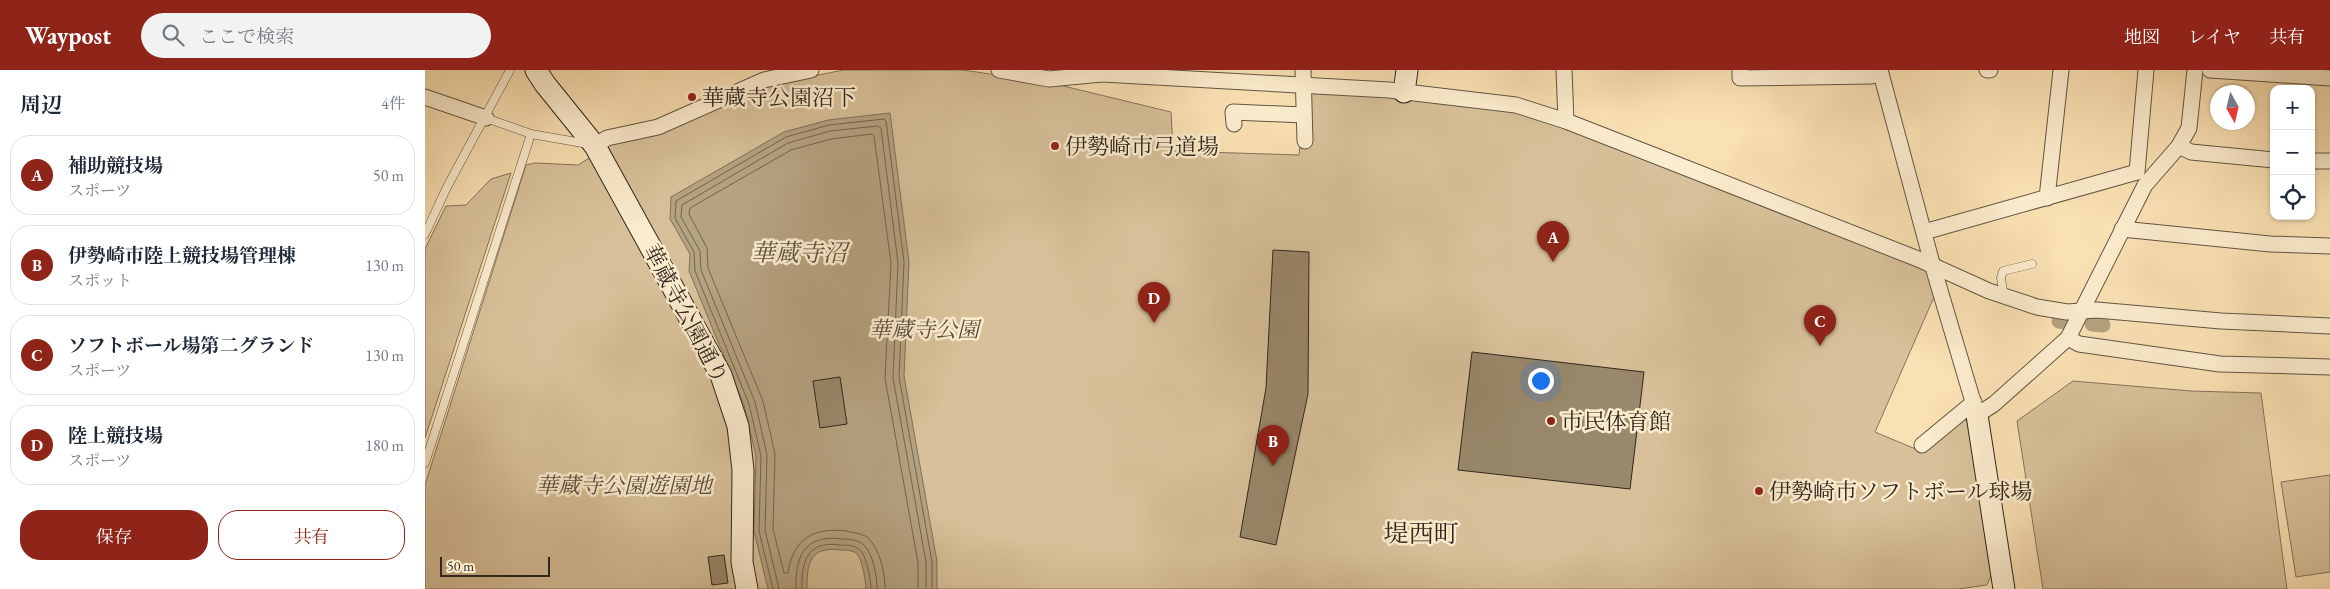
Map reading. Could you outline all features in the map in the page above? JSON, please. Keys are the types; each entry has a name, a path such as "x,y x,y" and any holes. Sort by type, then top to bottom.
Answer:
{"street":[{"name":"華蔵寺公園通り","path":"537,70 545,84 595,146 721,375 738,426 743,470 742,562 747,589"},
{"path":"999,70 1050,74 1303,77 1395,84 1516,105 1566,121 2004,297 2037,307 2067,312 2097,310 2221,321 2330,326"},
{"path":"1395,84 1407,70"},
{"path":"1564,70 1566,121"},
{"path":"1739,70 1740,78 1871,76 1881,72 1933,267 1976,409 2005,589"},
{"path":"2047,198 2061,70"},
{"path":"1924,232 2137,172 2146,70"},
{"path":"1922,445 1976,409 1994,404 2068,338 2083,312 2145,185 2179,146 2189,128 2195,70"},
{"path":"2209,70 2330,78"},
{"path":"595,146 607,138 658,127 764,80 804,71"},
{"path":"1303,77 1305,141"},
{"path":"425,97 486,118"},
{"path":"1234,124 1233,112 1304,115"},
{"path":"2179,146 2191,152 2270,160"},
{"path":"2315,161 2330,161"},
{"path":"2122,229 2270,244 2330,246"},
{"path":"2068,338 2079,344 2220,364 2330,367"}],"lane":[{"path":"425,234 455,172 511,70"},
{"path":"486,118 531,134 595,146"},
{"path":"425,463 531,134"},
{"path":"2004,297 2001,278 2003,271 2032,264"}],"green space":[{"name":"華蔵寺公園","path":"843,70 963,70 1051,83 1171,112 1173,151 1299,155 1307,91 1415,99 1523,112 1926,267 1934,297 1875,432 1918,450 1963,419 1968,421 1991,576 1987,585 1958,589 425,589 425,485 526,165 535,163 578,165 613,143 654,136 766,86"},
{"path":"511,173 425,438 425,249 446,206 466,205 491,179"},
{"path":"2073,381 2191,391 2261,393 2287,589 2043,589 2017,421"},
{"path":"2330,475 2330,572 2296,577 2281,482"}],"water":[{"name":"華蔵寺沼","path":"890,113 909,262 904,376 937,561 937,589 866,589 861,561 858,555 850,551 830,550 816,554 812,559 809,565 807,589 768,589 754,531 756,456 744,405 689,271 690,254 670,219 671,197 784,132 828,120"}],"building":[{"path":"1273,250 1309,252 1308,394 1276,545 1240,537 1266,388"},
{"name":"市民体育館","path":"1472,352 1644,372 1630,489 1458,470"},
{"path":"840,377 847,424 820,428 813,381"},
{"path":"724,555 728,583 712,585 708,557"}],"waterway":[{"path":"2059,321 2066,322"},
{"path":"2092,324 2103,325"}],"place":[{"name":"華蔵寺公園沼下","path":"692,97"},
{"name":"伊勢崎市弓道場","path":"1055,146"},
{"name":"補助競技場","path":"1553,262"},
{"name":"陸上競技場","path":"1154,323"},
{"name":"ソフトボール場第二グランド","path":"1820,346"},
{"name":"市民体育館","path":"1551,421"},
{"name":"伊勢崎市陸上競技場管理棟","path":"1273,466"},
{"name":"伊勢崎市ソフトボール球場","path":"1759,491"}],"district":[{"name":"堤西町","path":"1421,533"}],"park label":[{"name":"華蔵寺公園遊園地","path":"624,485"}]}
